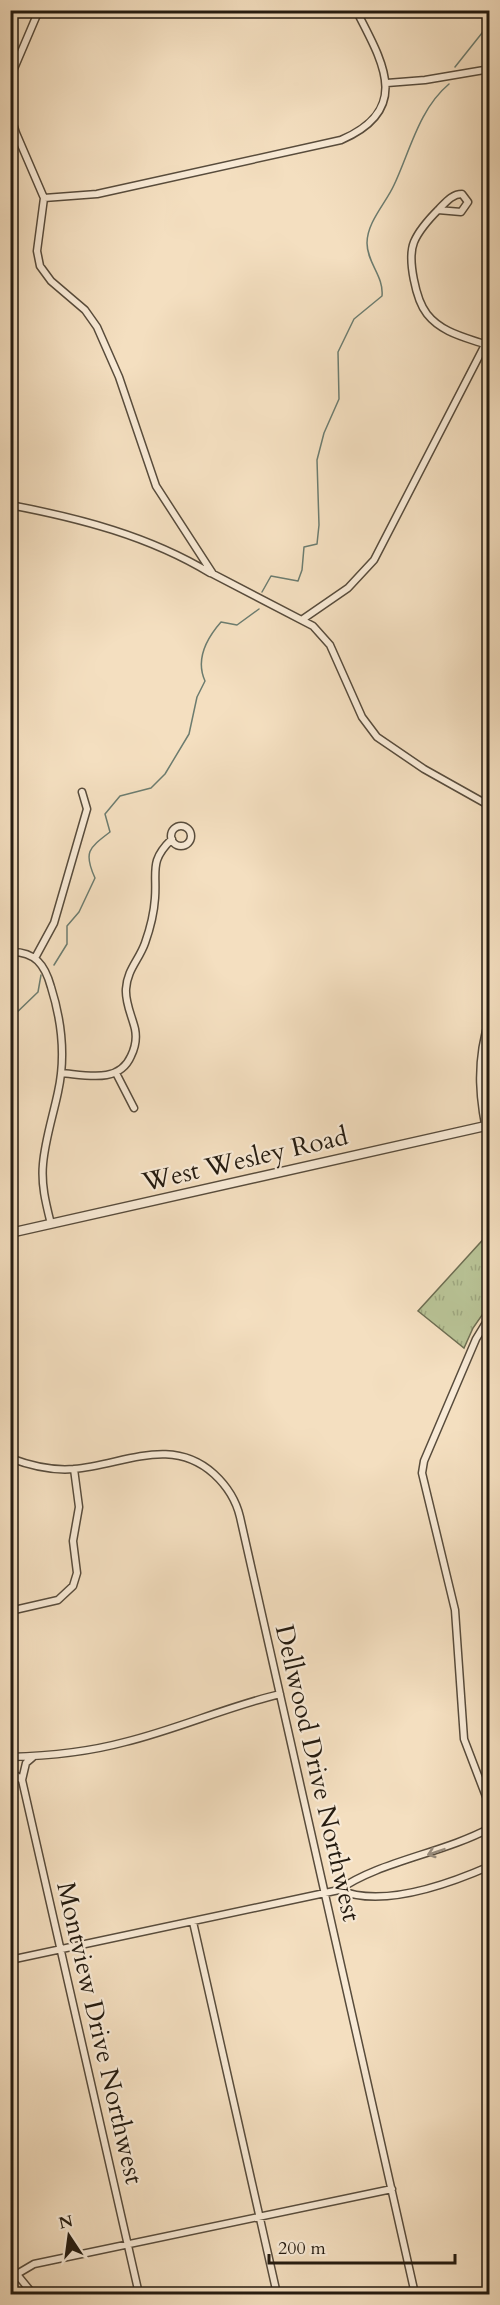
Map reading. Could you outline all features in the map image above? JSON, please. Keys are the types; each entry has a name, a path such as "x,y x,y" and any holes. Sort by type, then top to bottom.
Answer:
{"street":[{"path":"10,78 39,10"},
{"path":"44,198 97,194 341,140 358,131 373,117 385,97 387,83 377,52 356,10"},
{"path":"387,83 425,81 489,69"},
{"path":"10,114 16,134 44,198 38,251 40,266 51,281 85,310 97,327 119,377 156,486 213,574"},
{"path":"438,210 461,212 468,202 462,194 456,194 438,210 412,247 418,299 427,315 440,327 484,344"},
{"path":"303,619 348,588 374,560 489,335"},
{"path":"10,505 110,528 171,553 303,619 330,645 362,717 377,737 424,769 489,806"},
{"path":"35,958 54,923 87,810 82,792"},
{"path":"62,1072 102,1077 116,1073 127,1064 135,1047 136,1032 126,1001 126,984 131,968 144,944 153,911 156,861 162,849 172,839"},
{"path":"10,952 23,952 35,958 48,975 58,1011 62,1042 62,1072 42,1166 43,1190 51,1224"},
{"path":"489,1017 479,1065 479,1096 487,1126 489,1148"},
{"path":"116,1073 134,1108"},
{"name":"West Wesley Road","path":"10,1233 487,1126"},
{"path":"489,1316 476,1339 424,1461 423,1484 456,1619 464,1739 489,1807"},
{"name":"Dellwood Drive Northwest","path":"10,1458 42,1468 74,1469 145,1454 165,1453 195,1461 220,1479 232,1496 239,1513 415,2295"},
{"path":"10,1611 58,1600 74,1587 77,1573 73,1541 79,1507 74,1469"},
{"path":"10,1757 33,1756 125,1742 224,1708 280,1694"},
{"path":"10,1771 22,1780 26,1763 33,1756"},
{"name":"Montview Drive Northwest","path":"22,1780 139,2295"},
{"path":"10,1960 339,1890 354,1879 445,1849 489,1828"},
{"path":"339,1890 356,1897 395,1894 429,1887 489,1866"},
{"path":"193,1922 277,2295"},
{"path":"17,2274 34,2264 392,2189"},
{"path":"10,2266 33,2295"}],"green space":[{"path":"489,1233 489,1305 473,1328 464,1348 418,1311"}],"waterway":[{"path":"455,67 490,20"},
{"path":"262,592 271,576 298,581 302,570 304,547 317,544 319,525 317,460 324,433 339,399 338,352 354,319 382,296 380,282 368,250 370,228 394,185 423,118 439,94 449,84"},
{"path":"54,965 67,944 67,926 79,912 95,878 89,856 97,842 110,832 105,814 120,796 151,788 165,774 189,734 197,697 205,681 201,665 207,642 221,622 237,625 259,609"},
{"path":"10,1019 38,992 41,975"}]}
